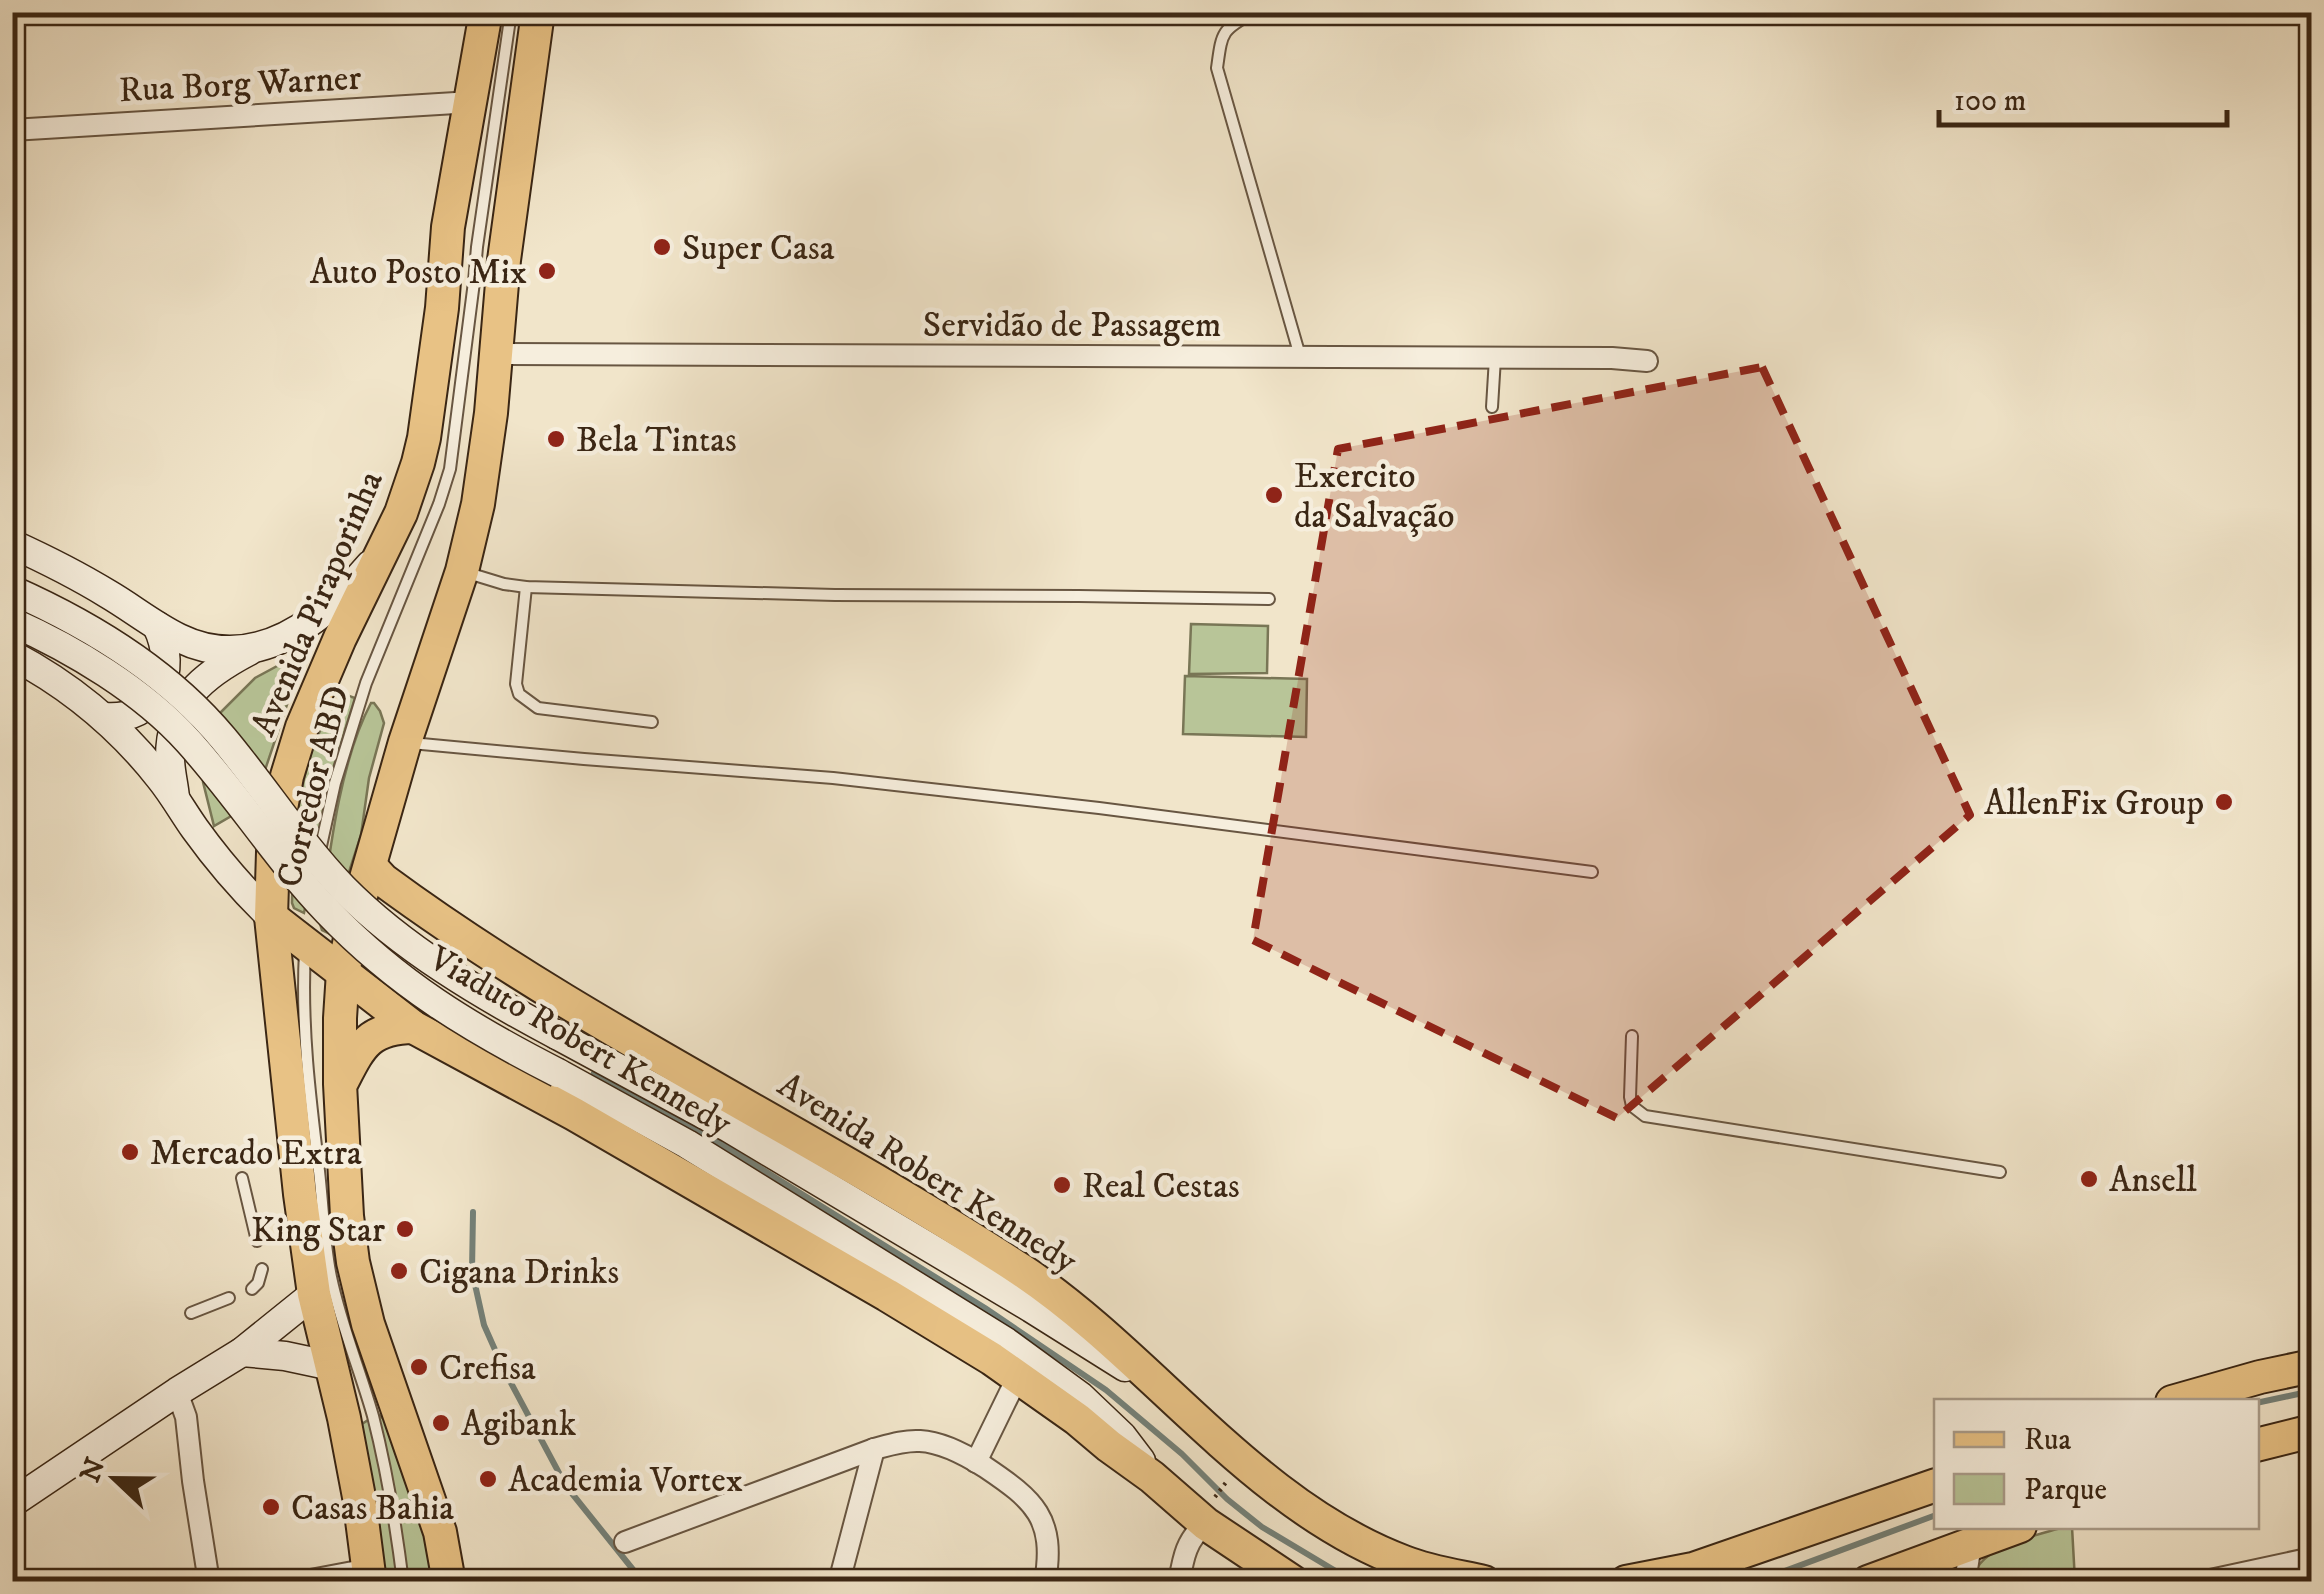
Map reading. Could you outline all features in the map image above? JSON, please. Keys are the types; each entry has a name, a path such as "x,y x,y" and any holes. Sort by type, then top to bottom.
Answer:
{"main road":[{"name":"Avenida Piraporinha","path":"370,1576 359,1497 314,1294 300,1194 271,917 272,852 287,776 302,727 412,483 424,438 442,308 448,227 486,12"},
{"path":"449,1582 440,1532 368,1324 352,1262 340,1084 340,1018 343,972 354,920 405,742 462,571 478,504 491,414 504,260 538,12"},
{"path":"12,544 69,571 180,639 220,650 250,650"},
{"path":"176,801 170,760 172,740 180,713 193,690 217,668 305,626 384,549"},
{"name":"Viaduto Robert Kennedy","path":"12,590 108,639 180,694 224,739 342,886 386,926 444,968 520,1016 729,1128 1170,1396"},
{"name":"Viaduto Robert Kennedy","path":"12,622 93,664 175,728 326,911 422,994 465,1024 687,1144 1038,1364 1080,1396 1122,1436 1152,1477"},
{"path":"103,717 127,717 141,710 155,694 167,661 157,626"},
{"path":"12,655 61,683 103,717 146,761 217,859 271,917 307,928 343,972 426,1035 574,1114 1018,1376 1152,1477 1189,1512 1210,1511 1293,1582"},
{"name":"Avenida Robert Kennedy","path":"370,866 383,880 494,958 1020,1270 1124,1351 1170,1396 1312,1514 1404,1562 1484,1582"},
{"path":"426,1035 448,992 468,969 494,958"},
{"path":"340,1084 356,1054 373,1035 388,1029 426,1035"},
{"path":"12,1502 242,1352 314,1294"},
{"path":"242,1352 332,1366"},
{"path":"2183,1399 2312,1366"},
{"path":"2259,1444 2312,1431"},
{"path":"1626,1582 1693,1568 1934,1487"},
{"path":"1868,1582 2012,1529"}],"street":[{"name":"Rua Borg Warner","path":"12,130 472,102"},
{"name":"Servidão de Passagem","path":"496,354 1647,360"},
{"path":"976,1462 1018,1376"},
{"path":"177,1392 186,1417 209,1582"},
{"path":"625,1542 874,1449 922,1441 976,1462 1019,1490 1035,1508 1048,1538 1045,1582"},
{"path":"838,1582 874,1449"},
{"path":"1179,1582 1188,1543 1210,1511"},
{"path":"1965,1582 1971,1544"},
{"path":"2200,1582 2312,1558"},
{"path":"300,1582 370,1576"}],"lane":[{"name":"Corredor ABD","path":"403,1582 382,1455 330,1273 306,1054 307,928 326,822 349,735 376,655 439,504 450,468 476,247 510,12"},
{"path":"1254,12 1230,26 1221,43 1217,68 1301,357"},
{"path":"1492,408 1495,357"},
{"path":"462,571 526,587 1269,599"},
{"path":"526,587 516,684 520,694 538,708 652,722"},
{"path":"405,742 833,778 1592,872"},
{"path":"1632,1036 1630,1097 1632,1106 1645,1116 2000,1172"},
{"path":"242,1178 258,1241"},
{"path":"252,1289 262,1268"},
{"path":"192,1314 228,1298"}],"path":[{"path":"1210,1511 1227,1481"}],"highlighted area":[{"path":"1762,367 1970,815 1617,1118 1253,940 1338,449"}],"green space":[{"path":"1191,624 1268,626 1267,673 1189,674"},
{"path":"305,651 264,773 233,815 214,826 203,782 204,756 219,714 255,678"},
{"path":"1185,676 1307,679 1306,737 1183,734"},
{"path":"349,696 355,698 331,775 304,913 292,903 301,791 318,735 332,712"},
{"path":"371,703 380,711 384,723 369,778 361,835 334,936 322,930 320,924 332,840 351,753"},
{"path":"378,1414 400,1433 440,1581 381,1581 357,1427"},
{"path":"2072,1529 2075,1581 1972,1582 1984,1559 2023,1539"}],"waterway":[{"path":"594,1073 723,1145 985,1308 1106,1390 1262,1527 1354,1582"},
{"path":"473,1212 472,1271 484,1325 504,1370 566,1486 643,1582"},
{"path":"2259,1402 2312,1391"},
{"path":"1755,1582 1934,1516"}],"place":[{"name":"Super Casa","path":"662,247"},
{"name":"Auto Posto Mix","path":"547,271"},
{"name":"Bela Tintas","path":"556,439"},
{"name":"Exercito da Salvação","path":"1274,495"},
{"name":"AllenFix Group","path":"2224,802"},
{"name":"Mercado Extra","path":"130,1152"},
{"name":"Ansell","path":"2089,1179"},
{"name":"Real Cestas","path":"1062,1185"},
{"name":"King Star","path":"405,1229"},
{"name":"Cigana Drinks","path":"399,1271"},
{"name":"Crefisa","path":"419,1367"},
{"name":"Agibank","path":"441,1423"},
{"name":"Academia Vortex","path":"488,1479"},
{"name":"Casas Bahia","path":"271,1507"}]}
